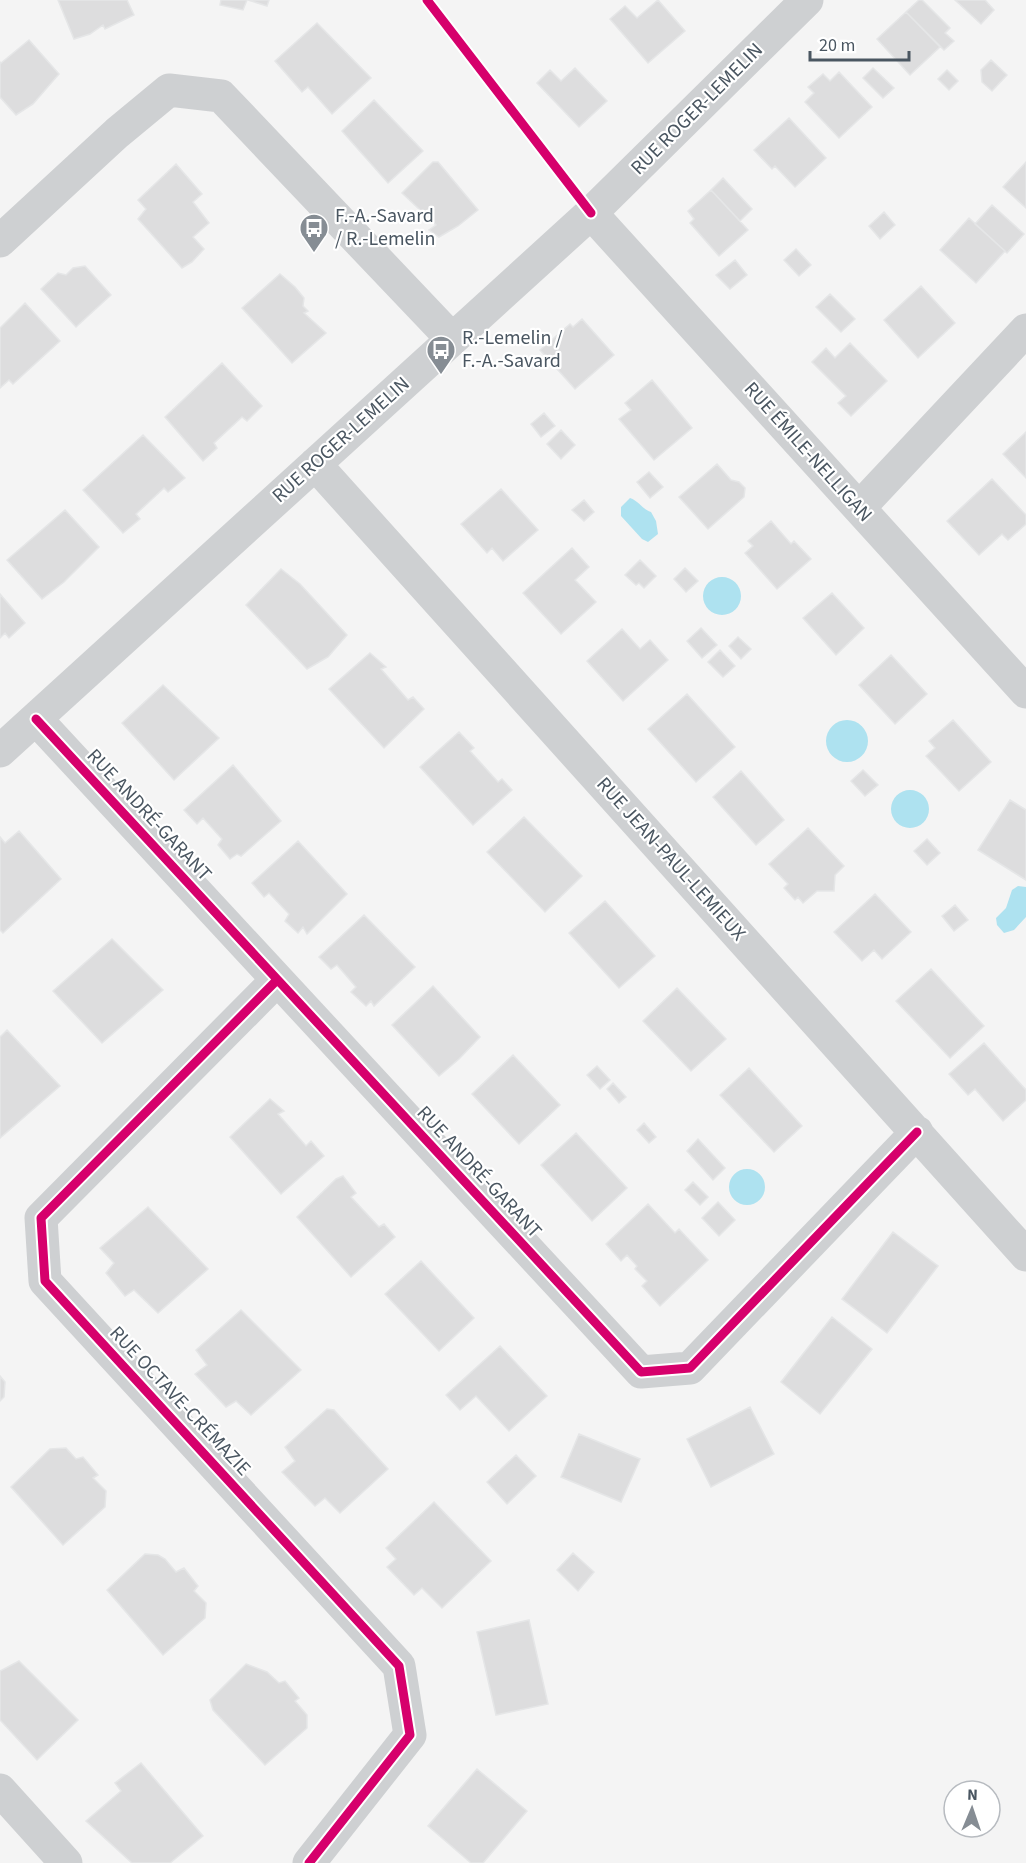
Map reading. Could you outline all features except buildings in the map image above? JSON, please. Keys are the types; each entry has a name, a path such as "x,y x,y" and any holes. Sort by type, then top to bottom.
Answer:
{"street":[{"name":"RUE ROGER-LEMELIN","path":"0,751 591,213 807,0"},
{"path":"0,242 117,133 169,90 221,96 452,339"},
{"name":"RUE ÉMILE-NELLIGAN","path":"591,213 1026,692"},
{"path":"859,508 1026,330"},
{"name":"RUE JEAN-PAUL-LEMIEUX","path":"315,464 1026,1255"},
{"name":"RUE ANDRÉ-GARANT","path":"36,719 641,1372 690,1368 917,1132"},
{"name":"RUE OCTAVE-CRÉMAZIE","path":"277,980 41,1218 45,1281 399,1666 410,1735 309,1863"},
{"path":"0,1790 66,1863"}],"water":[{"path":"630,498 651,512 656,521 658,534 648,542 642,539 621,516 621,507"},
{"path":"722,577 735,583 741,596 735,609 722,615 709,609 703,596 709,583"},
{"path":"847,720 862,726 868,741 862,756 847,762 832,756 826,741 832,726"},
{"path":"910,790 923,796 929,809 923,822 910,828 897,822 891,809 897,796"},
{"path":"1018,886 1026,887 1026,917 1014,930 1004,933 997,925 996,918 1006,908 1012,890"},
{"path":"747,1169 760,1174 765,1187 760,1200 747,1205 734,1200 729,1187 734,1174"}],"cycle path":[{"path":"427,0 591,213"},
{"path":"36,719 641,1372 690,1368 917,1132"},
{"path":"277,980 41,1218 45,1281 399,1666 410,1735 309,1863"}],"place":[{"name":"F.-A.-Savard / R.-Lemelin","path":"314,254"},
{"name":"R.-Lemelin / F.-A.-Savard","path":"441,376"}]}
